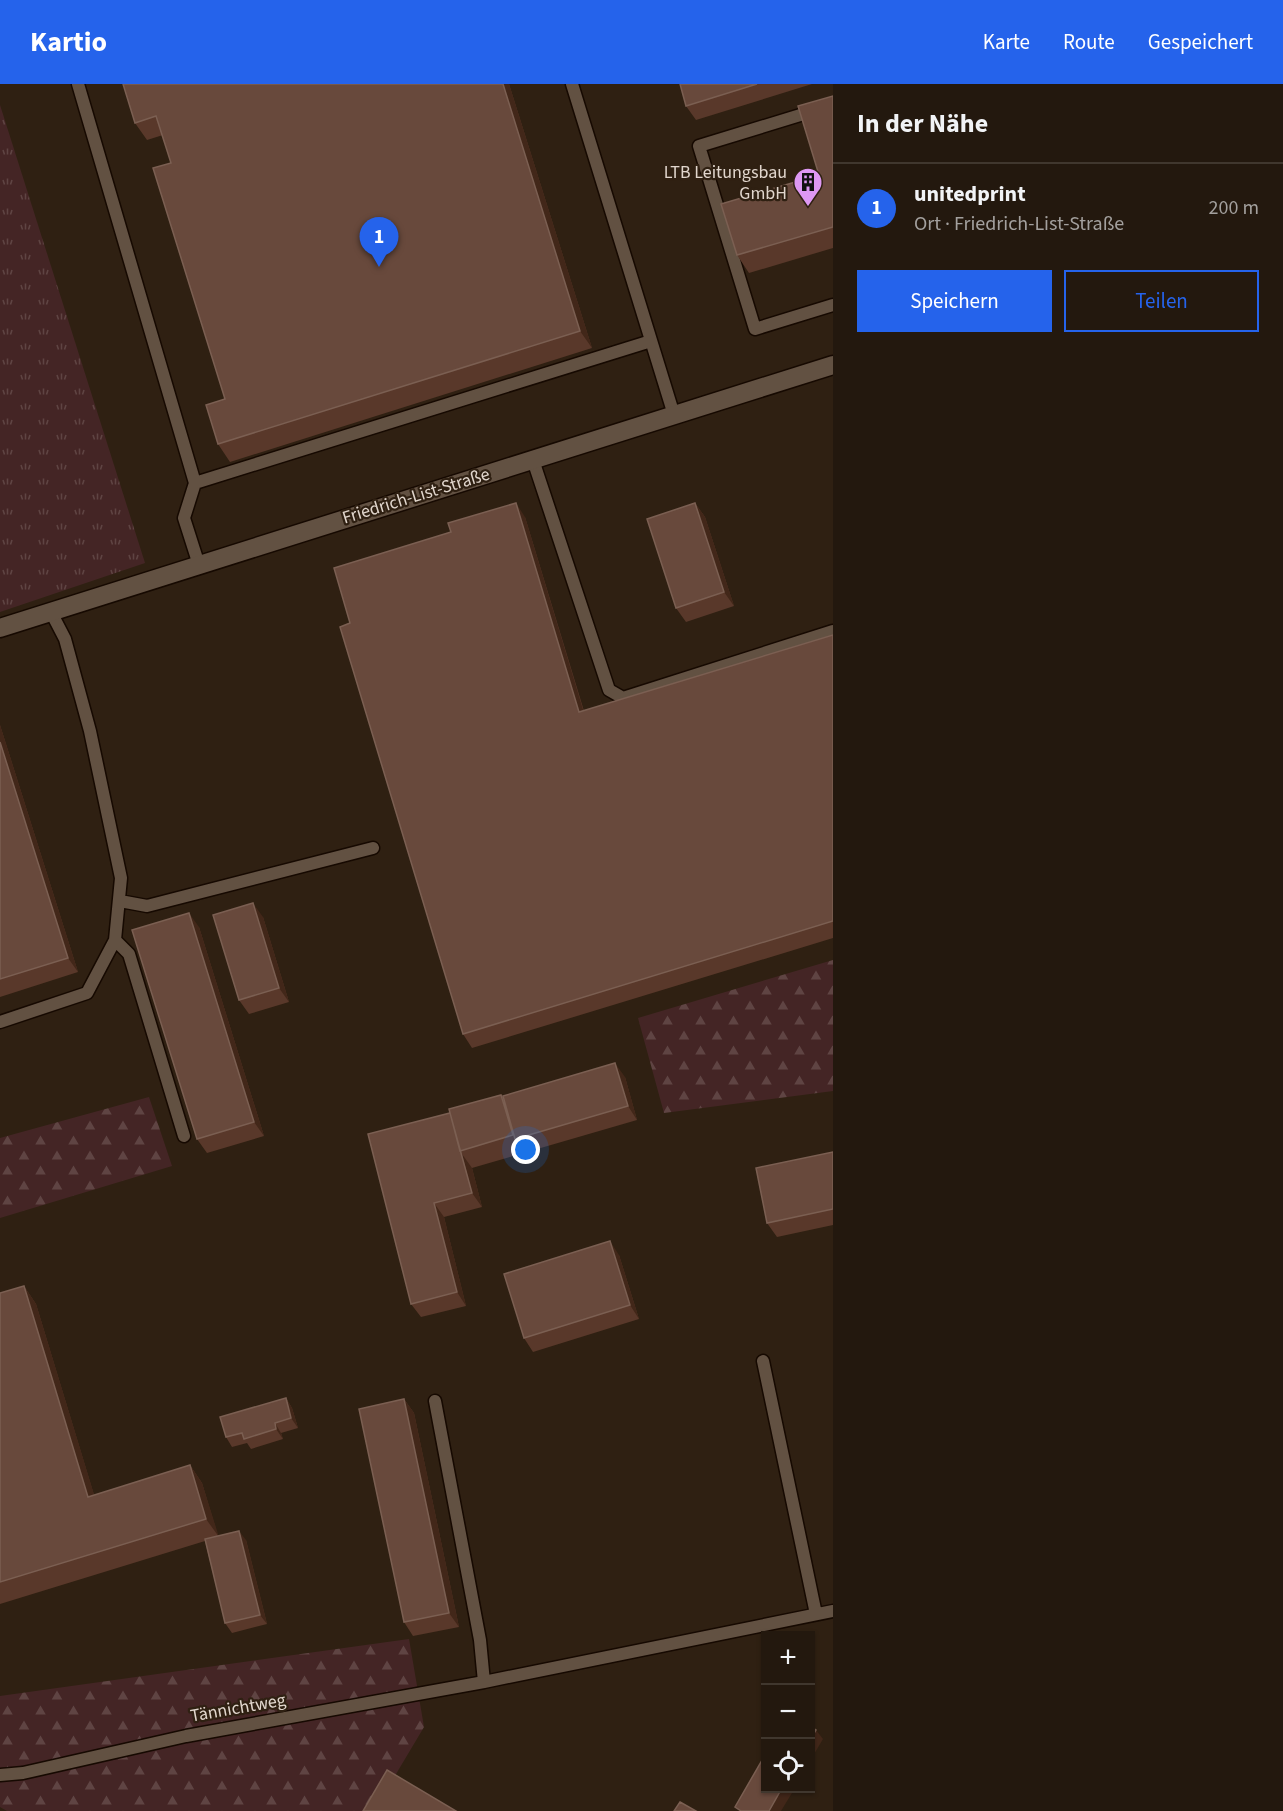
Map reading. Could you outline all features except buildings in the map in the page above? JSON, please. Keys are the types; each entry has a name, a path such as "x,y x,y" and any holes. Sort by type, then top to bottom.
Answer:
{"street":[{"name":"Friedrich-List-Straße","path":"0,628 833,365"}],"lane":[{"path":"78,84 195,483 184,518 199,565"},
{"path":"572,84 674,415"},
{"path":"833,105 699,146 755,329 833,305"},
{"path":"195,483 651,341"},
{"path":"533,460 609,690 623,698 833,631"},
{"path":"0,1022 87,993 115,940 120,901 121,878 90,731 65,639 51,612"},
{"path":"120,901 147,906 373,848"},
{"path":"115,940 129,954 184,1136"},
{"path":"763,1361 816,1614"},
{"path":"435,1401 480,1640 484,1682"},
{"name":"Tännichtweg","path":"0,1775 23,1773 186,1736 484,1682 833,1611"}],"green space":[{"path":"0,105 145,563 0,612"},
{"path":"833,960 833,1091 664,1113 638,1018"},
{"path":"149,1097 172,1166 0,1218 0,1138"},
{"path":"409,1639 424,1727 374,1811 7,1811 0,1807 0,1696"}],"place":[{"name":"LTB Leitungsbau GmbH","path":"808,208"},
{"name":"unitedprint","path":"379,267"}]}
